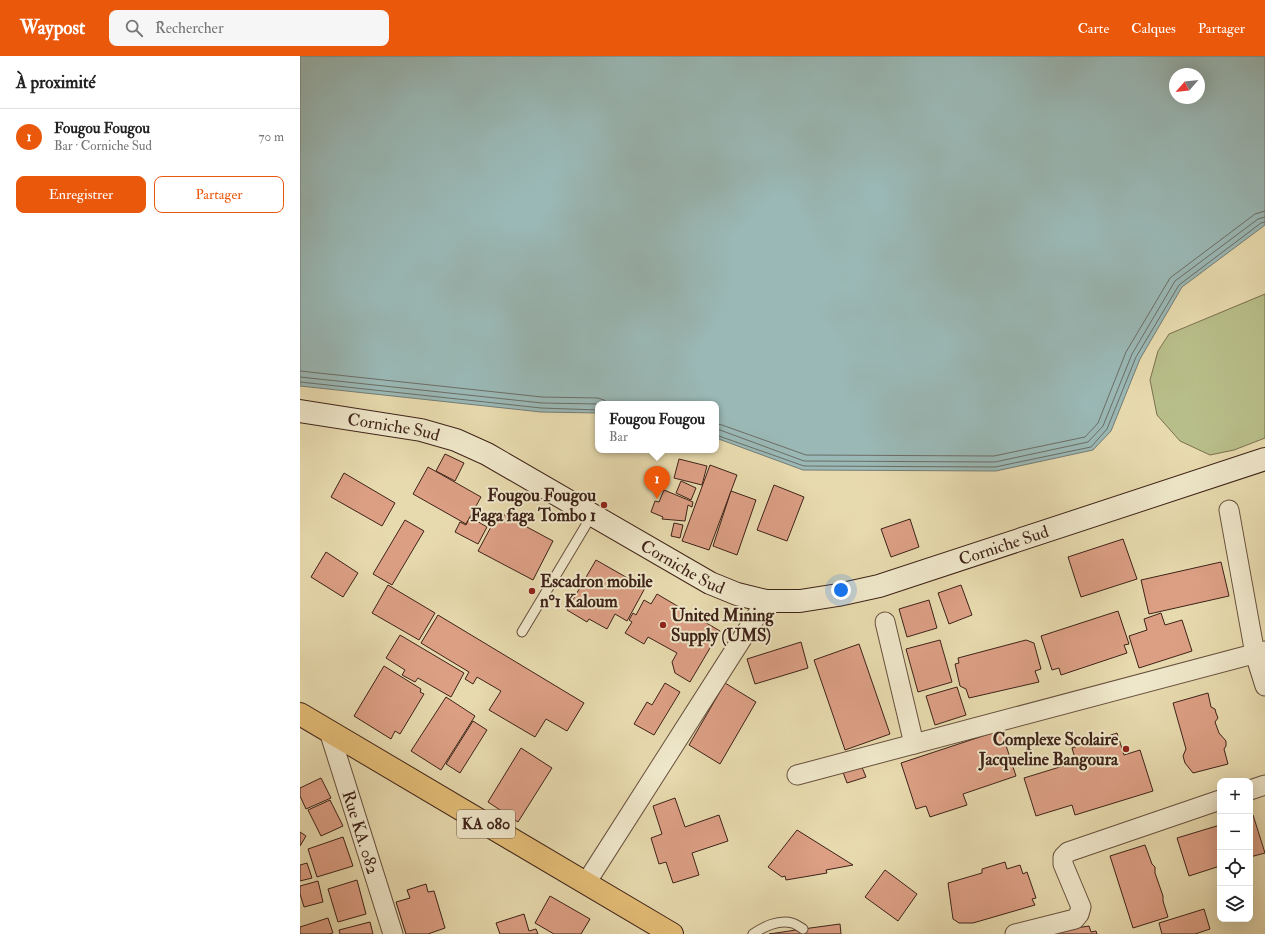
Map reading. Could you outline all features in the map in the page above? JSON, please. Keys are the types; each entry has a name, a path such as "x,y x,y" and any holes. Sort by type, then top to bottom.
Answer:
{"main road":[{"name":"Corniche Sud","path":"300,411 421,430 456,440 487,454 710,583 737,594 766,601 800,601 879,586 1265,459"},
{"name":"KA 080","path":"300,715 672,934"}],"street":[{"path":"1229,510 1260,652 1265,686"},
{"path":"586,883 766,601"},
{"path":"885,622 914,744"},
{"path":"797,775 1260,652"},
{"name":"Rue KA. 082","path":"329,731 393,934"},
{"path":"1253,789 1265,785"},
{"path":"1015,934 1075,919 1079,914 1082,907 1063,864 1063,857 1068,852 1217,801"}],"lane":[{"path":"522,632 593,514"},
{"path":"753,934 761,928 781,922 793,923 803,929"}],"green space":[{"path":"1265,294 1265,438 1234,450 1210,455 1180,441 1157,415 1150,380 1158,351 1169,334"}],"water":[{"path":"300,56 1265,56 1265,225 1182,287 1140,359 1111,431 1093,450 996,471 803,470 719,439 719,401 595,401 595,413 541,412 300,386"}],"building":[{"path":"445,454 464,463 455,481 436,471"},
{"path":"679,459 707,466 702,485 674,478"},
{"path":"710,465 737,475 709,550 682,541"},
{"path":"428,467 481,497 466,524 413,494"},
{"path":"344,473 395,503 382,526 331,497"},
{"path":"681,481 696,488 691,500 676,493"},
{"path":"774,485 804,497 787,541 757,530"},
{"path":"664,490 693,502 692,507 688,505 685,521 662,519 663,517 651,512 655,501 659,502"},
{"path":"731,491 756,500 737,555 713,546"},
{"path":"499,512 553,541 533,580 478,551"},
{"path":"470,517 487,527 478,544 455,532 460,522 466,525"},
{"path":"910,519 919,547 891,557 881,529"},
{"path":"405,520 424,531 392,585 373,574"},
{"path":"674,523 683,525 680,538 671,536"},
{"path":"1123,539 1137,579 1081,597 1068,557"},
{"path":"326,552 358,573 343,597 311,577"},
{"path":"596,560 645,588 627,621 615,614 607,629 589,619 587,622 567,610"},
{"path":"1221,562 1229,596 1149,614 1141,580"},
{"path":"388,585 435,613 419,640 372,613"},
{"path":"961,585 972,615 949,624 938,593"},
{"path":"657,594 720,631 690,682 675,673 672,662 677,653 648,637 644,644 625,633 632,622 629,620 633,613 636,615 644,600 651,604"},
{"path":"929,600 937,628 907,637 899,609"},
{"path":"1118,611 1129,644 1124,645 1127,653 1061,675 1059,668 1052,670 1041,636"},
{"path":"1161,613 1165,625 1182,620 1192,651 1139,668 1129,636 1147,630 1144,619"},
{"path":"438,615 584,703 567,731 546,719 535,737 489,710 501,691 477,677 473,684 465,679 469,672 421,643"},
{"path":"400,635 464,673 451,697 418,678 415,682 402,675 405,670 386,658"},
{"path":"940,640 952,682 918,692 906,649"},
{"path":"1026,640 1034,643 1041,669 1035,671 1039,682 969,698 966,689 960,686 955,664 959,663 958,658"},
{"path":"801,642 808,668 755,684 747,659"},
{"path":"859,644 890,734 845,750 814,660"},
{"path":"384,666 421,689 420,692 424,694 400,734 395,731 391,739 354,716"},
{"path":"665,683 680,692 654,735 634,724 647,702 652,705"},
{"path":"725,683 756,702 720,764 689,745"},
{"path":"957,687 966,715 935,725 926,696"},
{"path":"1208,693 1211,707 1215,709 1218,718 1215,722 1219,733 1226,741 1226,746 1224,749 1228,764 1193,773 1185,763 1183,756 1186,749 1173,703"},
{"path":"446,697 475,716 441,770 411,751"},
{"path":"473,721 487,730 460,773 446,764"},
{"path":"1001,730 1016,776 963,794 967,805 930,817 926,806 916,809 901,763"},
{"path":"1117,733 1124,755 1140,750 1153,791 1075,815 1072,805 1036,816 1024,778 1076,762 1072,748"},
{"path":"521,748 552,768 518,822 488,802"},
{"path":"859,760 866,777 847,783 841,767"},
{"path":"321,778 331,798 306,809 300,796 300,788"},
{"path":"675,798 685,827 719,815 728,841 692,853 699,875 673,883 666,862 659,864 651,838 662,834 653,806"},
{"path":"330,800 343,826 321,836 308,810"},
{"path":"1253,815 1265,853 1253,856"},
{"path":"1217,826 1217,867 1189,876 1177,838"},
{"path":"797,830 853,865 826,870 827,873 786,880 785,876 782,877 768,867"},
{"path":"300,832 306,836 300,846"},
{"path":"343,837 353,866 317,877 308,849"},
{"path":"1145,845 1152,864 1155,867 1155,873 1168,917 1133,928 1110,856"},
{"path":"1005,862 1007,869 1020,865 1023,874 1027,872 1036,898 1032,899 1035,905 973,923 959,923 953,919 948,883 982,873 982,869"},
{"path":"307,863 312,878 300,881 300,865"},
{"path":"885,870 917,894 898,921 865,897"},
{"path":"357,880 366,914 338,922 328,889"},
{"path":"318,881 323,902 304,907 300,894 300,886"},
{"path":"426,884 428,892 434,891 445,928 428,934 406,934 396,902 410,898 407,890"},
{"path":"550,896 590,919 581,934 554,934 535,923"},
{"path":"1204,909 1210,929 1195,934 1162,934 1159,923"},
{"path":"524,914 529,931 536,929 538,934 500,934 496,923"},
{"path":"328,918 333,933 300,934 300,927"},
{"path":"370,922 373,934 340,934 339,930"},
{"path":"840,924 841,934 769,934 803,929"},
{"path":"1089,926 1091,932 1096,931 1097,934 1037,934"}],"place":[{"name":"Fougou Fougou","path":"657,499"},
{"name":"Fougou Fougou Faga faga Tombo 1","path":"604,505"},
{"name":"Escadron mobile n°1 Kaloum","path":"532,591"},
{"name":"United Mining Supply (UMS)","path":"663,625"},
{"name":"Complexe Scolaire Jacqueline Bangoura","path":"1126,749"}]}
